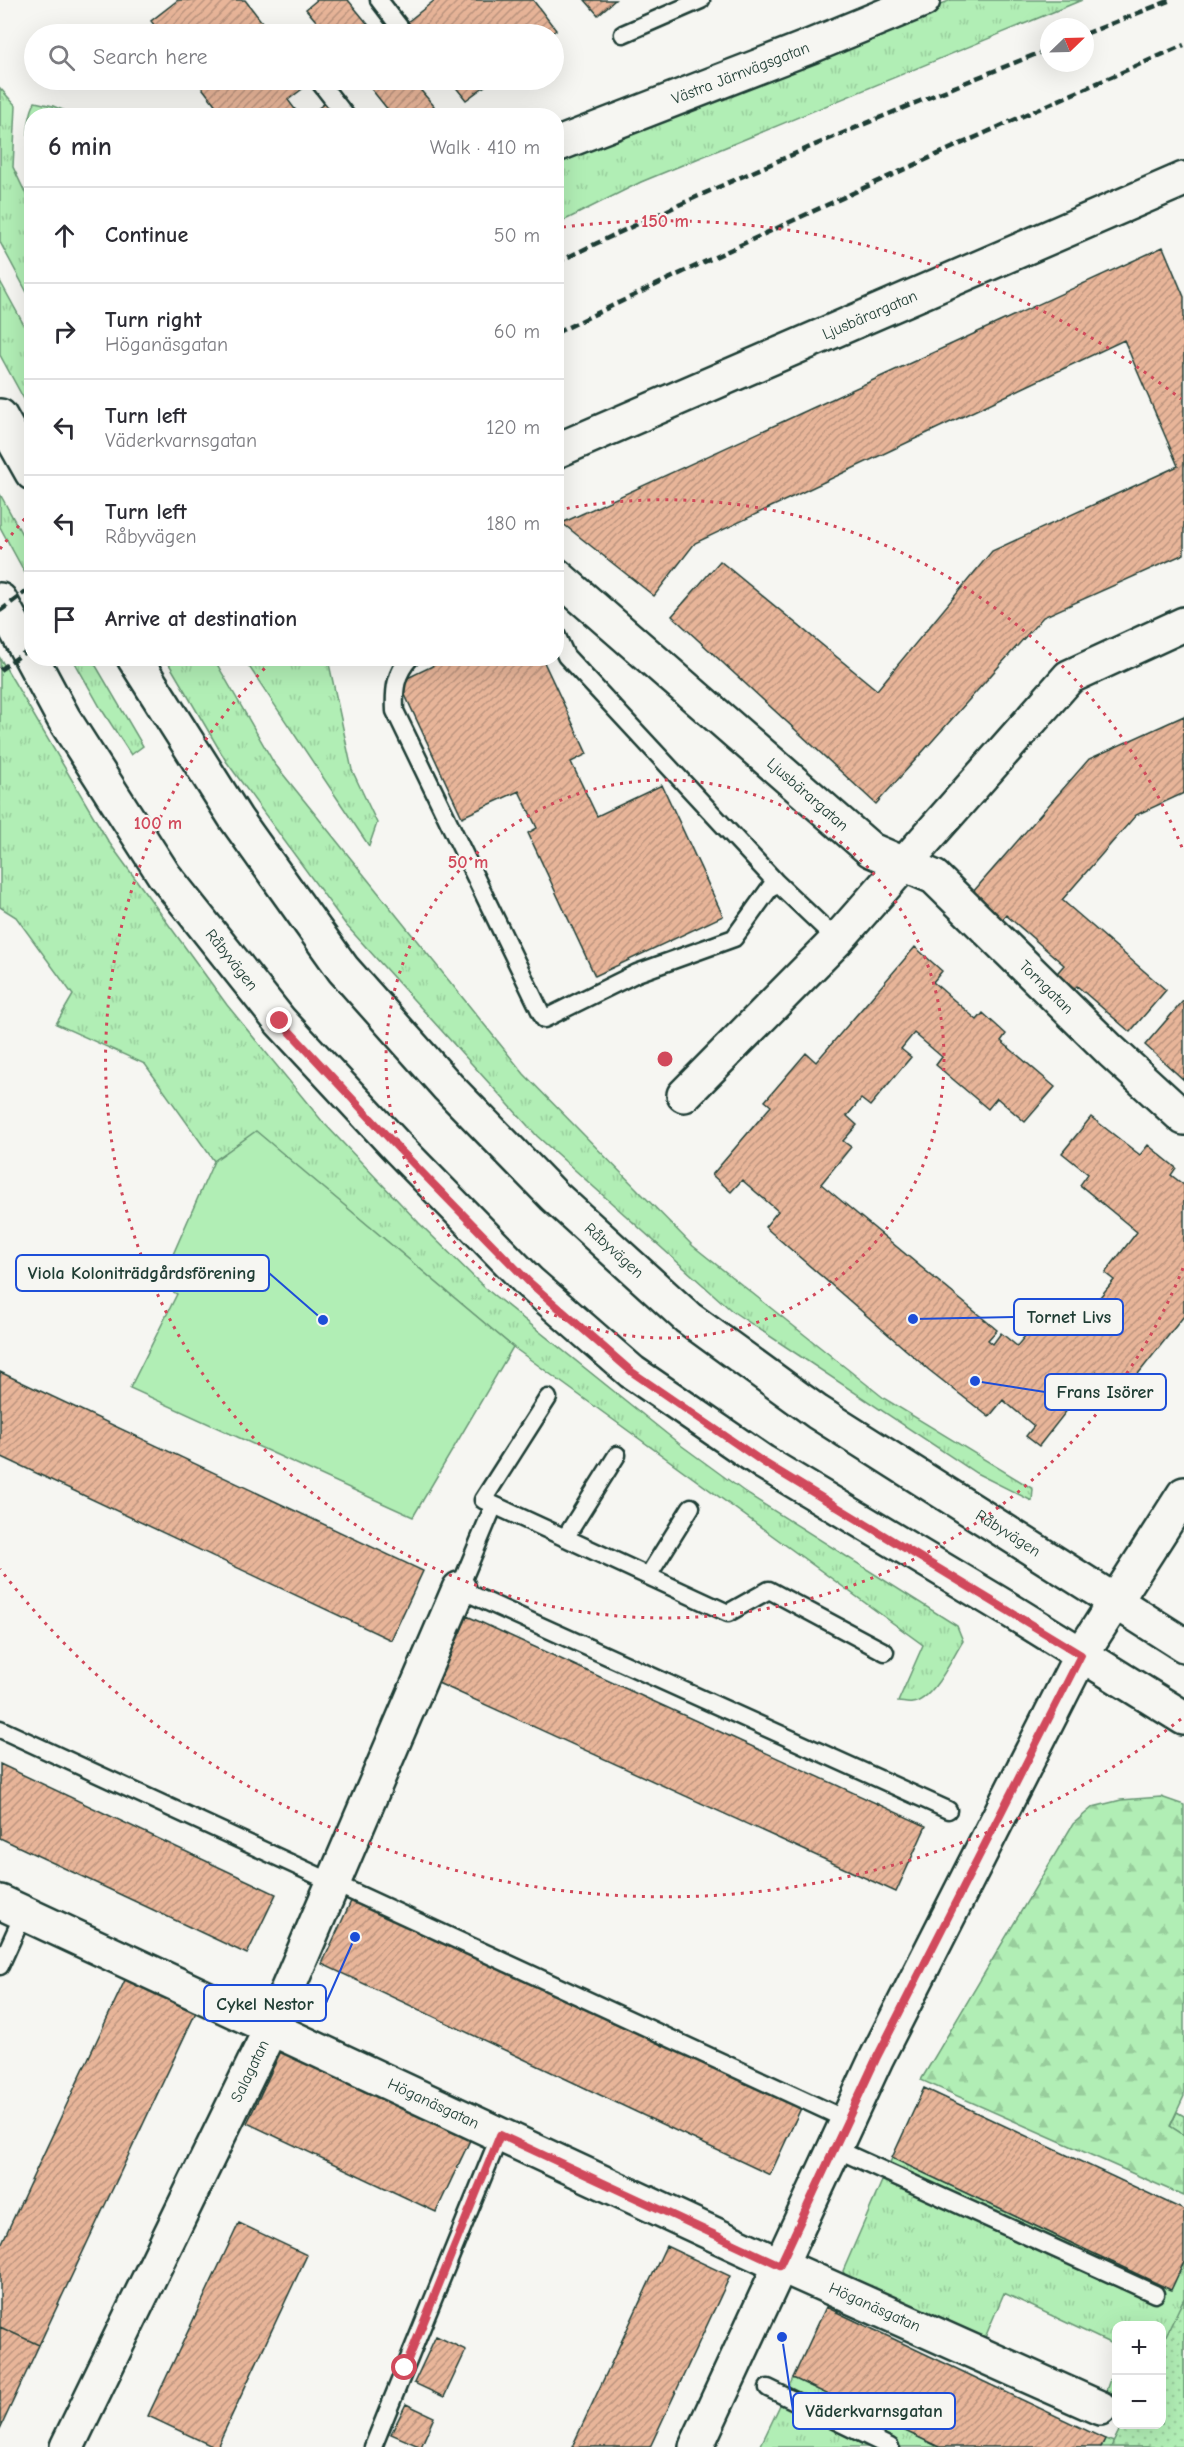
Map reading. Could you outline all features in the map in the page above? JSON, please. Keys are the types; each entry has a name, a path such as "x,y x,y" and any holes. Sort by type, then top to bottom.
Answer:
{"street":[{"name":"Västra Järnvägsgatan","path":"564,142 923,0"},
{"name":"Ljusbärargatan","path":"564,449 1184,179"},
{"path":"0,416 24,459"},
{"name":"Ljusbärargatan","path":"564,582 871,850 904,863"},
{"name":"Råbyvägen","path":"0,600 24,645"},
{"path":"684,1095 837,940 1069,677 1184,624"},
{"name":"Råbyvägen","path":"35,666 64,720 164,875 280,1021 399,1149 529,1282 632,1372 763,1462 1184,1718"},
{"name":"Råbyvägen","path":"140,666 236,819 343,969 448,1088 554,1196 687,1318 817,1412 1184,1645"},
{"name":"Torngatan","path":"904,863 934,877 943,885 1111,1051 1184,1118"},
{"path":"696,2447 876,2059 1081,1655 1184,1494"},
{"name":"Salagatan","path":"67,2447 271,2028 459,1589"},
{"name":"Höganäsgatan","path":"12,1907 780,2265 1100,2408"}],"lane":[{"path":"379,0 397,24"},
{"path":"623,34 700,0"},
{"path":"326,90 340,108"},
{"path":"564,652 776,881 837,940"},
{"path":"403,666 393,689 395,711 544,1019 637,973 734,938 776,881"},
{"path":"548,1398 483,1500 728,1613 769,1590 885,1652"},
{"path":"565,1538 617,1455"},
{"path":"494,1505 459,1589 948,1810"},
{"path":"648,1576 691,1507"},
{"path":"0,1729 334,1881 841,2134 1155,2294"},
{"path":"0,1966 12,1907"},
{"path":"373,2447 500,2135"},
{"path":"768,2388 890,2447"}],"green space":[{"path":"951,0 1082,0 641,182 564,220 564,160"},
{"path":"0,88 16,106 13,167 24,190 24,287 0,242"},
{"path":"35,102 58,108 32,108"},
{"path":"0,281 24,325 24,399 0,355"},
{"path":"0,494 24,538 24,571 0,527"},
{"path":"0,658 108,841 227,1005 322,1121 419,1223 485,1288 682,1446 749,1495 957,1626 963,1641 941,1678 927,1695 912,1703 898,1702 923,1645 513,1347 256,1132 214,1161 145,1064 56,1024 73,995 16,917 0,907"},
{"path":"77,666 96,666 143,746 131,755"},
{"path":"170,666 218,666 274,763 524,1074 693,1246 885,1399 1033,1489 1032,1501 976,1473 732,1311 537,1136 346,925 226,761"},
{"path":"249,666 330,666 352,770 377,823 369,846"},
{"path":"256,1131 513,1347 413,1517 130,1388 177,1294 160,1284 214,1161"},
{"path":"1161,1797 1184,1805 1184,2096 1170,2126 1184,2135 1184,2196 921,2080 1073,1824 1093,1807 1121,1800"},
{"path":"1177,2112 1184,2116 1184,2135 1170,2127"},
{"path":"892,2158 1170,2290 1184,2262 1184,2447 1101,2447 1105,2439 1114,2442 1120,2429 1166,2429 1166,2321 1112,2321 1112,2344 1004,2293 981,2347 849,2285 843,2271"},
{"path":"1184,2298 1184,2447 1111,2447 1120,2429 1166,2429 1166,2336"},
{"path":"1112,2374 1112,2410 1100,2408"},
{"path":"793,2378 939,2447 760,2447"}],"building":[{"path":"178,0 245,0 262,22 259,24 153,24 151,21"},
{"path":"317,0 348,0 368,24 319,24 306,9"},
{"path":"435,0 533,0 551,24 407,24"},
{"path":"585,0 615,0 598,15"},
{"path":"204,90 301,90 288,100 294,108 218,108"},
{"path":"372,90 420,90 434,106 432,108 387,108"},
{"path":"458,90 480,90 466,100"},
{"path":"325,103 329,108 318,108"},
{"path":"1163,247 1184,297 1184,554 1043,617 876,804 672,616 720,561 877,690 992,551 1178,466 1124,340 695,543 654,596 564,525 564,522"},
{"path":"432,666 546,666 587,754 571,762 597,816 662,785 723,916 595,976 528,833 537,828 519,791 462,817 399,682"},
{"path":"1184,716 1184,793 1136,815 1062,900 1166,990 1130,1032 1077,986 1071,993 1053,978 1064,965 1006,915 997,926 966,900 1089,759"},
{"path":"915,947 942,971 933,982 977,1020 983,1013 1006,1034 1001,1041 1055,1087 1025,1122 997,1098 988,1109 936,1065 942,1057 914,1033 901,1049 911,1057 870,1106 861,1099 847,1116 857,1125 843,1141 851,1147 821,1184 997,1330 988,1340 993,1344 1001,1333 1017,1346 1046,1310 1072,1331 1114,1280 1105,1273 1137,1232 1080,1185 1088,1174 1062,1153 1091,1117 1140,1155 1148,1145 1176,1168 1171,1175 1184,1185 1184,1316 1123,1393 1097,1372 1039,1446 1026,1436 1034,1426 1003,1400 989,1417 929,1370 765,1227 778,1211 742,1180 731,1192 712,1175 771,1106 765,1101 806,1053 816,1062"},
{"path":"1184,1002 1184,1080 1145,1045"},
{"path":"0,1372 423,1571 391,1640 0,1456"},
{"path":"467,1616 926,1826 896,1892 438,1683"},
{"path":"0,1764 276,1894 247,1954 0,1838"},
{"path":"353,1897 801,2108 770,2175 322,1964"},
{"path":"126,1978 196,2012 39,2345 0,2327 0,2247"},
{"path":"282,2049 471,2138 436,2212 247,2123"},
{"path":"924,2088 1184,2210 1184,2262 1171,2290 892,2158"},
{"path":"239,2223 307,2255 217,2447 214,2447 148,2416"},
{"path":"666,2246 730,2276 650,2447 572,2447"},
{"path":"826,2307 1105,2439 1101,2447 939,2447 793,2378"},
{"path":"0,2327 39,2345 0,2429"},
{"path":"436,2336 466,2350 444,2397 414,2383"},
{"path":"406,2404 434,2417 421,2447 391,2434"}],"railway":[{"path":"1094,30 1171,0"},
{"path":"564,329 869,186 1184,45"},
{"path":"564,259 801,151 1040,53"},
{"path":"0,611 24,593"},
{"path":"0,670 24,653"}],"place":[{"name":"Tornet Livs","path":"913,1319"},
{"name":"Viola Koloniträdgårdsförening","path":"323,1320"},
{"name":"Frans Isörer","path":"975,1381"},
{"name":"Cykel Nestor","path":"355,1937"},
{"name":"Väderkvarnsgatan","path":"782,2337"}],"route":[{"path":"280,1021 399,1149 529,1282 632,1372 763,1462 1081,1655 876,2059 780,2265 500,2135 405,2368"}]}
